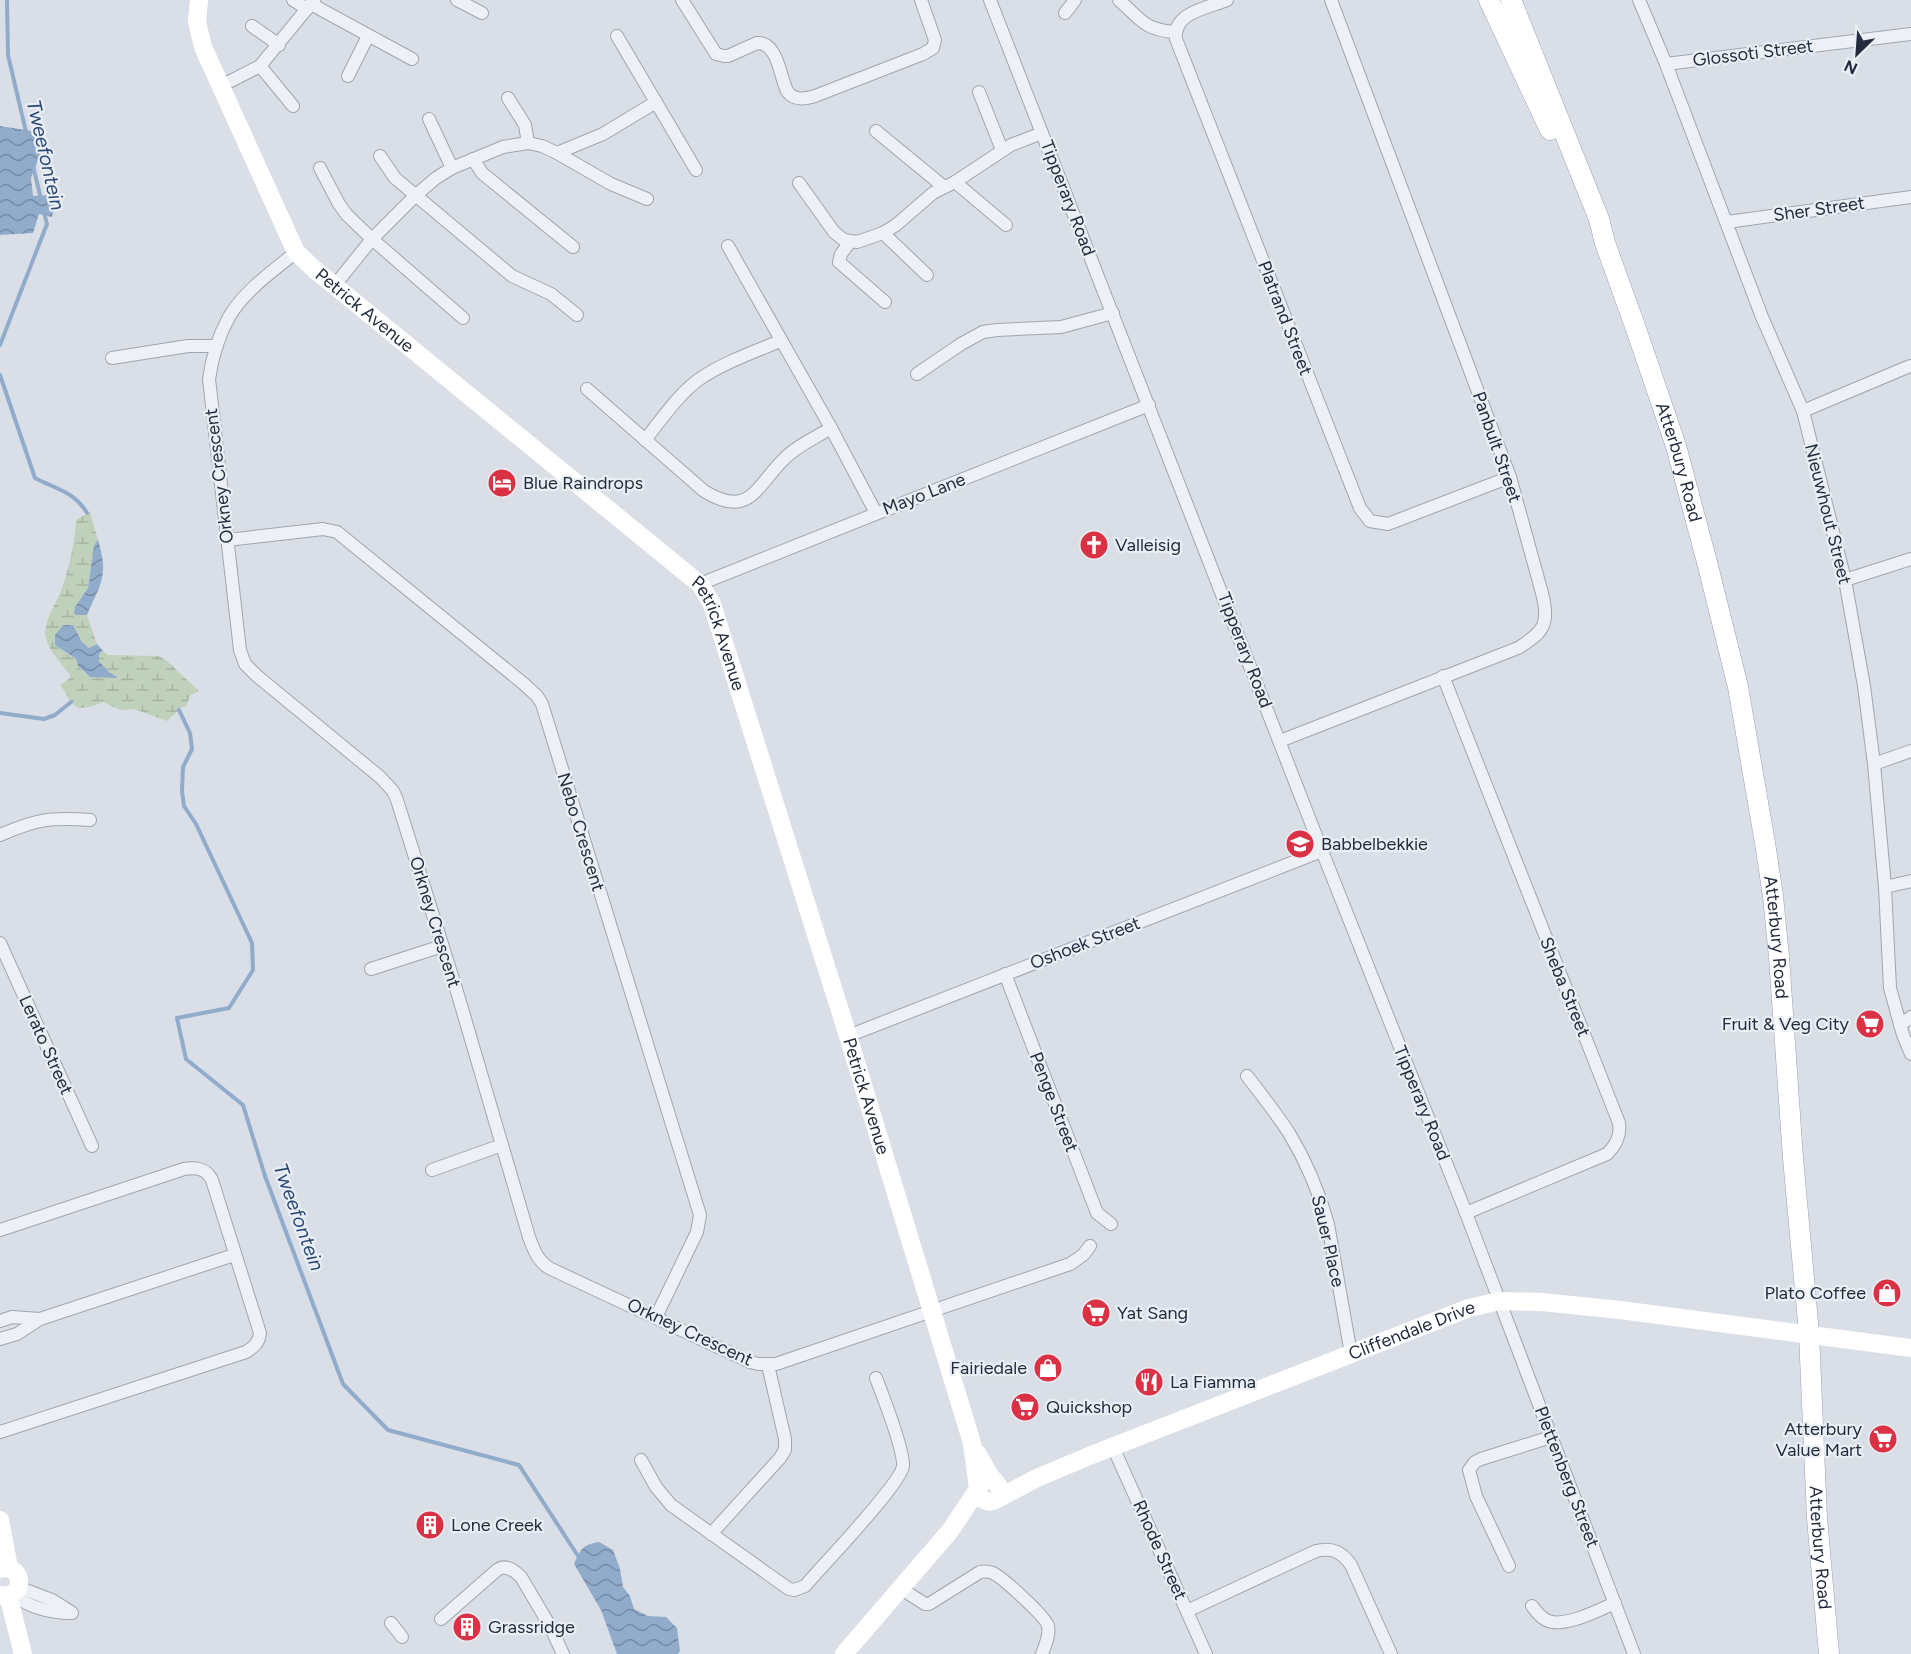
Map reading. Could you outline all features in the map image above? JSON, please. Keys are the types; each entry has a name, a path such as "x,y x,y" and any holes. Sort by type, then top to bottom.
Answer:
{"main road":[{"name":"Atterbury Road","path":"1489,0 1591,221 1605,243"},
{"name":"Atterbury Road","path":"1511,0 1599,219 1605,243 1676,446 1738,687 1773,896 1809,1334 1817,1518 1829,1654"},
{"path":"1826,1622 1839,1654"}],"street":[{"name":"Petrick Avenue","path":"199,0 198,34 296,252 700,585 712,604 988,1490"},
{"path":"294,0 311,4 412,58"},
{"path":"457,0 482,13"},
{"path":"682,0 716,54 728,56 757,43 770,48 787,91 799,99 815,96 929,52 935,40 921,0"},
{"name":"Tipperary Road","path":"990,0 1499,1301"},
{"path":"1065,13 1075,0"},
{"path":"1119,0 1149,27 1160,31 1175,32 1185,16 1199,5 1227,0"},
{"name":"Panbult Street","path":"1280,741 1518,648 1536,638 1545,621 1544,600 1510,477 1331,0"},
{"name":"Nieuwhout Street","path":"1639,0 1666,64 1762,317 1803,411 1845,580 1864,686 1874,764 1885,886 1890,988 1911,1054"},
{"path":"220,86 260,66 311,4"},
{"path":"252,26 279,45"},
{"name":"Platrand Street","path":"1175,32 1180,50 1364,514 1370,521 1388,524 1510,477"},
{"name":"Glossoti Street","path":"1666,64 1911,34"},
{"path":"348,76 368,36"},
{"path":"617,36 696,170"},
{"path":"260,66 293,105"},
{"path":"980,92 1002,150"},
{"path":"508,98 525,125 528,144"},
{"path":"557,153 603,134 656,102"},
{"path":"429,119 452,168"},
{"path":"876,131 1006,225"},
{"path":"799,183 834,232 850,242 864,240 896,225 923,201 1002,150 1042,133"},
{"path":"335,285 372,239 436,178 452,168 503,147 528,144 542,146 611,184 647,199"},
{"path":"380,156 395,178 512,276 551,294 577,315"},
{"path":"473,159 482,172 573,247"},
{"path":"320,168 347,215 463,318"},
{"name":"Sher Street","path":"1727,222 1911,197"},
{"path":"883,233 927,275"},
{"path":"850,242 838,262 885,302"},
{"path":"728,246 831,428 876,513"},
{"name":"Orkney Crescent","path":"296,252 255,287 230,316 210,370 208,387 240,650 243,660 257,676 380,777 393,791 534,1252 540,1262 549,1268 750,1362 768,1365 931,1312"},
{"path":"917,374 983,332 1061,327 1113,312"},
{"path":"645,440 686,391 700,379 780,341"},
{"path":"112,358 188,346 218,346"},
{"path":"1803,411 1910,366"},
{"path":"587,389 704,491 716,499 727,502 735,502 754,493 784,459 831,428"},
{"name":"Mayo Lane","path":"700,585 1149,405"},
{"name":"Nebo Crescent","path":"227,540 323,529 337,532 524,684 542,704 700,1215 697,1232 656,1317"},
{"path":"1845,580 1911,559"},
{"name":"Sheba Street","path":"1443,676 1620,1130 1615,1146 1600,1158 1466,1213"},
{"path":"1874,764 1911,751"},
{"path":"0,835 32,822 51,818 90,820"},
{"name":"Oshoek Street","path":"848,1036 1322,851"},
{"path":"1885,886 1911,881"},
{"name":"Lerato Street","path":"0,943 93,1146"},
{"path":"371,969 442,946"},
{"name":"Penge Street","path":"1005,974 1097,1213 1111,1224"},
{"path":"1900,1025 1911,1017"},
{"name":"Sauer Place","path":"1247,1076 1292,1138 1308,1169 1322,1205 1328,1224 1351,1354"},
{"path":"432,1170 502,1145"},
{"path":"0,1230 184,1169 197,1168 207,1173 212,1180 234,1255 259,1325 259,1339 254,1347 235,1356 0,1432"},
{"path":"931,1312 1070,1264 1083,1255 1090,1246"},
{"path":"0,1339 17,1334 40,1319 234,1255"},
{"name":"Cliffendale Drive","path":"844,1654 988,1490 1037,1478 1468,1308 1499,1301 1519,1300 1609,1309 1911,1348"},
{"name":"Plettenberg Street","path":"1499,1301 1634,1654"},
{"path":"0,1321 12,1317 40,1319"},
{"path":"711,1534 785,1450 785,1439 768,1365"},
{"path":"641,1460 663,1498 789,1589 794,1590 805,1586 898,1478 903,1468 901,1455 876,1378"},
{"path":"1509,1566 1476,1496 1469,1470 1475,1462 1551,1437"},
{"name":"Rhode Street","path":"1113,1447 1206,1654"},
{"path":"0,1520 5,1569 17,1574 19,1578 8,1594 18,1654"},
{"path":"1187,1611 1316,1551 1332,1550 1345,1557 1351,1565 1391,1654"},
{"path":"441,1619 496,1570 506,1567 521,1577 550,1626 563,1654"},
{"path":"900,1588 925,1604 929,1604 974,1575 984,1571 995,1574 1045,1619 1049,1629 1042,1654"},
{"path":"8,1594 23,1654"},
{"path":"1532,1606 1544,1619 1559,1622 1578,1618 1616,1603"},
{"path":"391,1623 402,1637"}],"green space":[{"path":"90,512 98,540 94,545 88,588 80,600 76,615 87,615 97,644 89,648 82,642 73,625 63,625 65,653 76,659 82,671 96,677 114,675 99,661 99,654 103,651 108,655 159,656 167,661 199,691 191,695 186,706 167,721 134,709 120,710 103,702 86,708 76,707 60,685 69,679 70,675 48,644 46,626 67,572 76,520"}],"water":[{"path":"0,126 32,131 42,150 31,178 33,196 50,195 54,208 52,217 39,214 33,233 0,235"},
{"path":"98,540 103,562 102,579 87,615 76,615 75,607 88,588 94,545"},
{"path":"63,625 73,625 82,642 89,648 97,644 103,651 99,654 99,661 117,677 90,677 78,666 76,659 55,645 55,635"},
{"path":"599,1542 613,1550 620,1569 623,1587 630,1596 634,1609 648,1616 666,1617 677,1628 680,1651 678,1654 617,1654 601,1610 574,1564 583,1549"}],"waterway":[{"name":"Tweefontein","path":"7,0 8,55 26,132"},
{"name":"Tweefontein","path":"33,166 41,199"},
{"name":"Tweefontein","path":"0,345 47,224 44,213"},
{"name":"Tweefontein","path":"0,375 35,478 58,488 77,500 87,513"},
{"path":"0,713 44,719 55,715 71,702"},
{"name":"Tweefontein","path":"179,710 190,733 192,749 183,767 184,806 196,824 252,943 253,970 229,1008 177,1018 186,1059 243,1105 265,1176 343,1384 388,1430 519,1465 580,1559"}],"place":[{"name":"Blue Raindrops","path":"502,483"},
{"name":"Valleisig","path":"1094,545"},
{"name":"Babbelbekkie","path":"1300,844"},
{"name":"Fruit & Veg City","path":"1870,1024"},
{"name":"Plato Coffee","path":"1887,1293"},
{"name":"Yat Sang","path":"1096,1313"},
{"name":"Fairiedale","path":"1048,1368"},
{"name":"La Fiamma","path":"1149,1382"},
{"name":"Quickshop","path":"1025,1407"},
{"name":"Atterbury Value Mart","path":"1883,1439"},
{"name":"Lone Creek","path":"430,1525"},
{"name":"Grassridge","path":"467,1627"}]}
